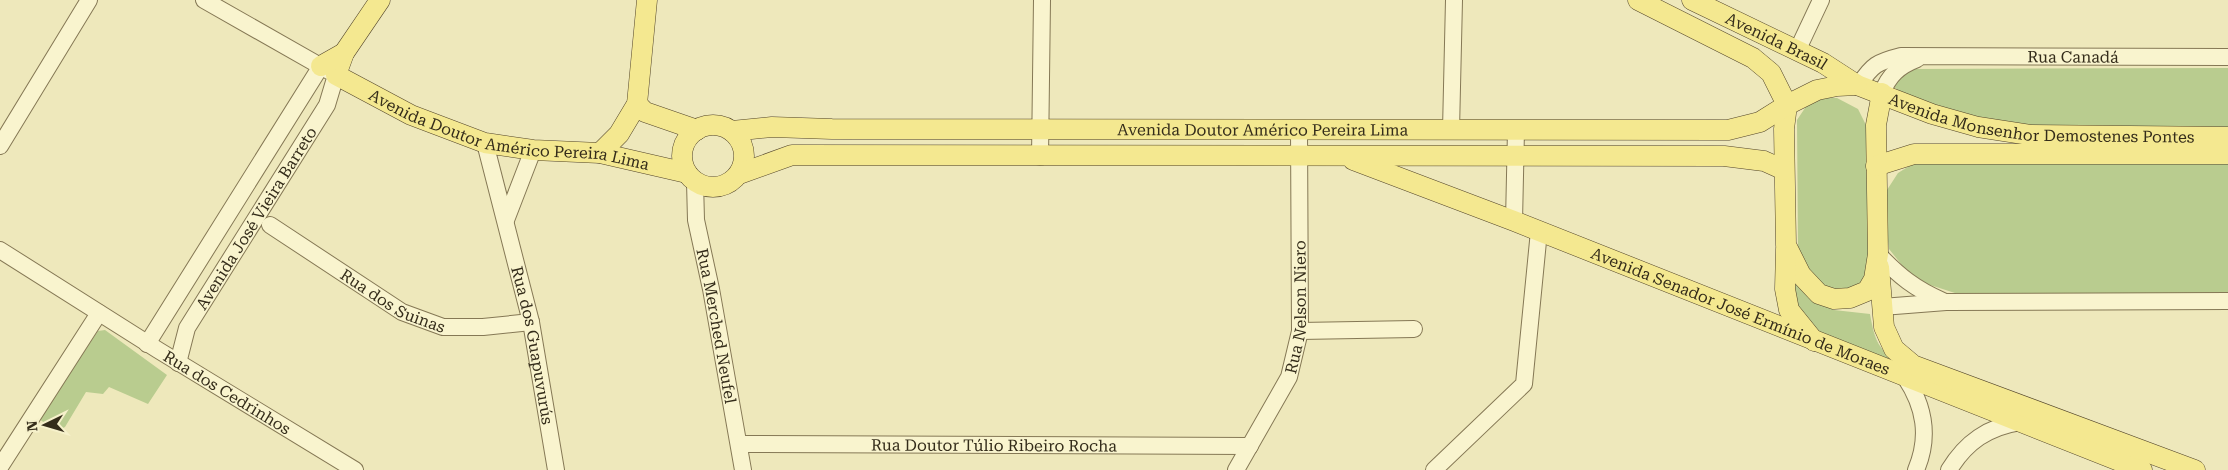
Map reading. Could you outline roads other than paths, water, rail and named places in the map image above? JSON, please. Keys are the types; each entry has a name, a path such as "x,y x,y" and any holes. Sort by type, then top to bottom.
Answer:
{"main road":[{"path":"329,70 344,53 380,0"},
{"path":"600,153 619,134 637,104 647,0"},
{"name":"Avenida Brasil","path":"1639,0 1753,58 1770,74 1787,105"},
{"name":"Avenida Brasil","path":"1692,0 1823,63 1858,85"},
{"name":"Avenida Doutor Américo Pereira Lima","path":"329,70 411,115 485,143 532,150 600,153 691,177"},
{"name":"Avenida Doutor Américo Pereira Lima","path":"732,131 772,127 832,130 1728,130 1760,122 1787,105 1817,90 1837,86 1858,85"},
{"name":"Avenida Monsenhor Demostenes Pontes","path":"1858,85 1932,114 1969,125 2030,136 2228,137"},
{"path":"1834,299 1850,298 1867,291 1874,279 1878,254 1876,125 1882,93"},
{"path":"637,104 645,112 697,130"},
{"path":"1787,105 1784,129 1785,290 1789,310 1815,342"},
{"path":"708,125 720,126 732,131 740,140 744,151 744,163 739,174 730,183 722,186 706,187 691,177 683,161 683,149 688,138 697,130 708,125"},
{"path":"1595,130 1595,156"},
{"name":"Avenida Monsenhor Demostenes Pontes","path":"1876,166 1914,154 2228,154"},
{"name":"Avenida Doutor Américo Pereira Lima","path":"739,174 792,155 1040,157 1299,155 1724,156 1764,161 1784,170"},
{"name":"Avenida Senador José Ermínio de Moraes","path":"1339,155 1514,221 1815,342 2142,470"},
{"path":"1786,245 1801,275 1819,294 1856,306 1882,307"},
{"name":"Avenida Senador José Ermínio de Moraes","path":"1878,254 1884,327 1894,349 1913,364 2196,470"}],"street":[{"path":"0,146 89,0"},
{"path":"204,0 329,70"},
{"path":"1040,157 1042,0"},
{"path":"1451,130 1454,0"},
{"path":"1797,50 1822,0"},
{"name":"Rua Canadá","path":"1858,85 1868,72 1881,61 1900,56 1919,58 2228,57"},
{"path":"1882,93 1894,72 1904,64 1919,58"},
{"name":"Avenida José Vieira Barreto","path":"147,344 329,70"},
{"name":"Avenida José Vieira Barreto","path":"178,363 187,328 327,105 329,70"},
{"name":"Rua Nelson Niero","path":"1236,470 1289,377 1300,331 1299,130"},
{"path":"1514,221 1516,130"},
{"path":"1664,156 1665,130"},
{"name":"Rua dos Guapuvurús","path":"485,143 531,322 556,470"},
{"path":"506,220 532,150"},
{"name":"Rua Merched Neufel","path":"691,177 696,220 711,289 743,470"},
{"name":"Rua dos Suinas","path":"270,225 402,312 443,326 483,328 531,322"},
{"path":"1434,470 1524,384 1539,231"},
{"name":"Rua dos Cedrinhos","path":"0,250 147,344 355,470"},
{"path":"1878,254 1897,274 1920,291 1946,302"},
{"path":"1882,307 1946,302 2228,301"},
{"path":"0,467 99,313"},
{"path":"1300,331 1414,329"},
{"path":"1905,377 1919,402 1925,429 1922,457 1916,470"},
{"path":"1949,470 1967,446 1978,437 1998,427 2020,422"},
{"name":"Rua Doutor Túlio Ribeiro Rocha","path":"738,444 1250,446"}]}
